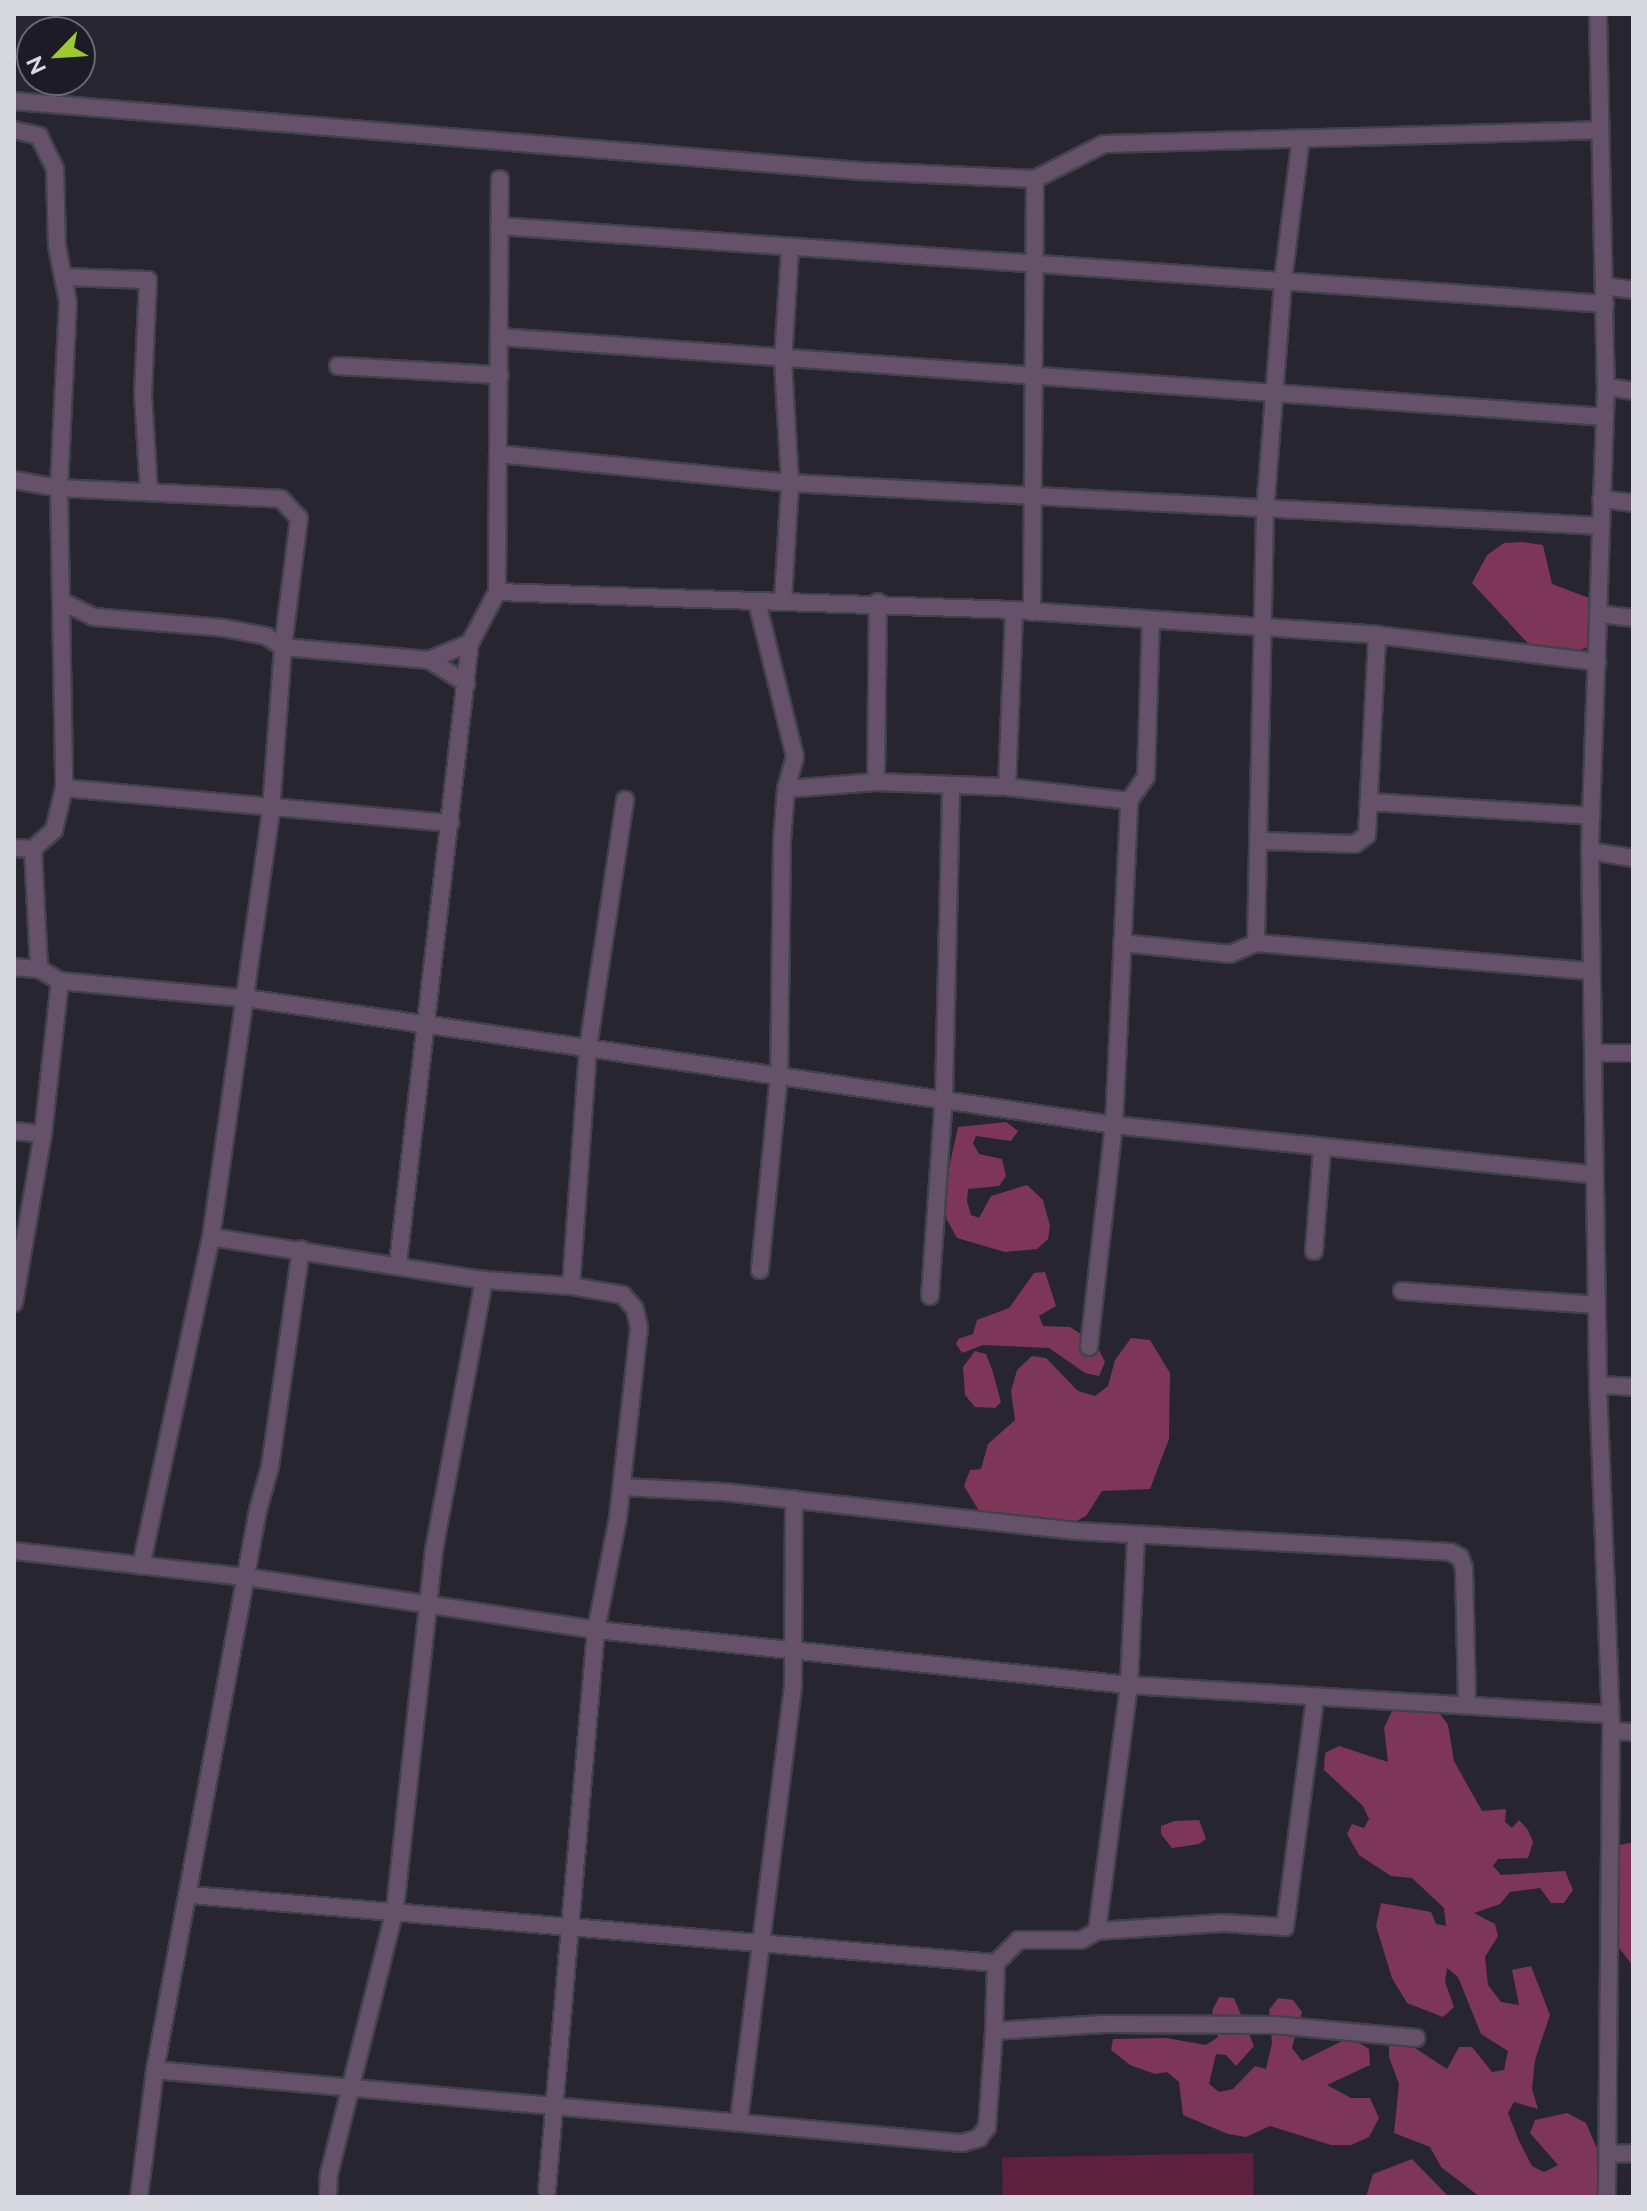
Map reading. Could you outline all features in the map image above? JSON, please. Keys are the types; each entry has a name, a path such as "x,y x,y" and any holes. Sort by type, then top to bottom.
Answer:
{"street":[{"path":"1598,14 1606,387 1590,851 1596,1305 1610,1722 1610,2154 1607,2197"},
{"path":"14,101 844,170 1035,179 1104,144 1599,130"},
{"path":"14,130 39,136 48,145 55,169 63,277 68,302 59,488 64,788 60,821 33,849 39,969"},
{"path":"1256,943 1262,841 1265,511 1283,280 1301,138"},
{"path":"398,1263 470,643 497,592 500,179"},
{"path":"1032,612 1035,179"},
{"path":"499,226 1605,304"},
{"path":"783,599 790,483 783,360 790,248"},
{"path":"63,277 148,280 143,394 149,492"},
{"path":"1604,286 1633,290"},
{"path":"500,337 1274,396 1605,417"},
{"path":"338,366 500,375"},
{"path":"1606,387 1633,391"},
{"path":"499,454 790,483 1265,511 1601,526"},
{"path":"14,480 59,488 281,499 293,506 298,533 283,647 271,811 211,1237 141,1566"},
{"path":"1601,499 1633,503"},
{"path":"497,592 757,602 783,599 878,602 1014,610 1151,622 1377,635 1597,662"},
{"path":"63,602 94,617 224,628 266,636 283,647 429,660 466,683"},
{"path":"757,602 795,757 786,789 779,1075 760,1270"},
{"path":"876,782 878,602"},
{"path":"1007,787 1014,610"},
{"path":"1600,614 1633,618"},
{"path":"1089,1347 1114,1125 1129,801 1146,777 1151,622"},
{"path":"1262,841 1355,844 1367,835 1377,635"},
{"path":"429,660 470,643"},
{"path":"786,789 876,782 1007,787 1129,801"},
{"path":"930,1296 944,1097 951,786"},
{"path":"64,788 271,811 450,823"},
{"path":"571,1286 588,1048 625,800"},
{"path":"1371,802 1592,816"},
{"path":"14,848 33,849"},
{"path":"1590,851 1633,858"},
{"path":"1122,943 1230,954 1256,943 1591,971"},
{"path":"14,967 39,969 60,981 245,998 424,1027 944,1097 1114,1125 1322,1150 1594,1175"},
{"path":"14,1303 43,1134 60,981"},
{"path":"1594,1053 1633,1053"},
{"path":"14,1131 43,1134"},
{"path":"1314,1251 1322,1150"},
{"path":"211,1237 398,1263 484,1280 571,1286 623,1295 635,1309 639,1327 622,1487 596,1630 547,2190"},
{"path":"139,2197 155,2070 191,1895 277,1423 301,1249"},
{"path":"328,2197 350,2086 395,1909 431,1608 434,1550 484,1280"},
{"path":"1402,1291 1596,1305"},
{"path":"1598,1385 1633,1387"},
{"path":"622,1487 794,1499 1136,1535 1450,1552 1460,1557 1464,1568 1467,1705"},
{"path":"739,2120 795,1647 794,1499"},
{"path":"1097,1931 1129,1685 1136,1535"},
{"path":"14,1551 247,1577 431,1608 596,1630 795,1647 1129,1685 1467,1705 1610,1722 1633,1732"},
{"path":"155,2070 350,2086 456,2099 554,2103 971,2142 987,2127 996,1963 1019,1940 1081,1940 1097,1931 1223,1923 1285,1927 1315,1698"},
{"path":"191,1895 762,1939 996,1963"},
{"path":"994,2031 1104,2024 1274,2025 1416,2038"},
{"path":"1610,2154 1633,2153"}],"shaded area":[{"path":"1504,543 1543,545 1552,584 1589,598 1594,625 1589,647 1564,655 1537,653 1472,583 1487,555"},
{"path":"1006,1122 1018,1131 1011,1141 976,1136 973,1143 979,1154 1002,1159 1006,1176 999,1186 968,1189 967,1201 971,1215 979,1218 991,1196 1027,1185 1043,1200 1050,1226 1048,1239 1037,1249 1005,1252 957,1238 947,1220 943,1195 958,1127"},
{"path":"1045,1272 1056,1306 1039,1316 1043,1326 1070,1327 1096,1344 1105,1362 1099,1376 1085,1373 1049,1348 983,1345 962,1353 956,1344 958,1339 973,1334 977,1320 1009,1308 1034,1273"},
{"path":"1131,1338 1150,1340 1170,1373 1169,1439 1150,1489 1102,1491 1086,1516 1059,1530 988,1526 964,1486 970,1470 981,1469 988,1444 1015,1420 1011,1391 1017,1370 1032,1356 1046,1358 1078,1391 1095,1396 1108,1386 1115,1360"},
{"path":"975,1351 986,1354 992,1369 1001,1402 995,1408 975,1407 965,1395 963,1367"},
{"path":"1392,1711 1438,1711 1448,1725 1454,1761 1482,1811 1506,1809 1505,1822 1512,1828 1519,1820 1528,1830 1533,1842 1528,1858 1498,1859 1493,1866 1501,1875 1565,1871 1573,1890 1564,1903 1551,1903 1540,1888 1510,1892 1500,1904 1474,1913 1495,1924 1498,1936 1485,1957 1488,1985 1501,2002 1519,2005 1512,1970 1531,1966 1550,2015 1535,2060 1532,2089 1538,2109 1514,2102 1508,2113 1519,2141 1532,2166 1544,2172 1558,2165 1530,2133 1535,2120 1567,2113 1586,2123 1605,2167 1601,2197 1480,2197 1441,2167 1430,2147 1394,2133 1399,2084 1389,2057 1389,2031 1447,2069 1459,2047 1472,2047 1492,2072 1504,2070 1508,2051 1481,2034 1458,1977 1447,1968 1445,1982 1454,2007 1443,2017 1407,2003 1392,1978 1376,1926 1381,1903 1431,1912 1436,1924 1446,1926 1444,1908 1412,1878 1391,1876 1359,1855 1347,1834 1352,1824 1364,1828 1369,1819 1363,1806 1324,1770 1325,1753 1339,1746 1388,1762 1384,1728"},
{"path":"1199,1820 1206,1839 1199,1844 1172,1848 1161,1834 1161,1826 1174,1821"},
{"path":"1633,1845 1633,1966 1609,1935 1614,1846"},
{"path":"1219,1997 1234,1998 1254,2046 1236,2066 1226,2055 1216,2054 1209,2084 1219,2092 1233,2089 1255,2066 1266,2069 1272,2043 1269,2010 1278,1998 1293,2000 1302,2012 1292,2048 1302,2061 1350,2037 1369,2049 1370,2065 1327,2085 1351,2098 1370,2098 1379,2118 1369,2137 1351,2145 1331,2145 1270,2126 1246,2137 1228,2134 1183,2115 1179,2082 1167,2072 1155,2074 1130,2065 1111,2050 1113,2039 1166,2038 1206,2045 1218,2037 1212,2011"},
{"path":"1253,2153 1254,2197 1003,2197 1002,2157"},
{"path":"1412,2159 1449,2197 1366,2197 1373,2174"}]}
